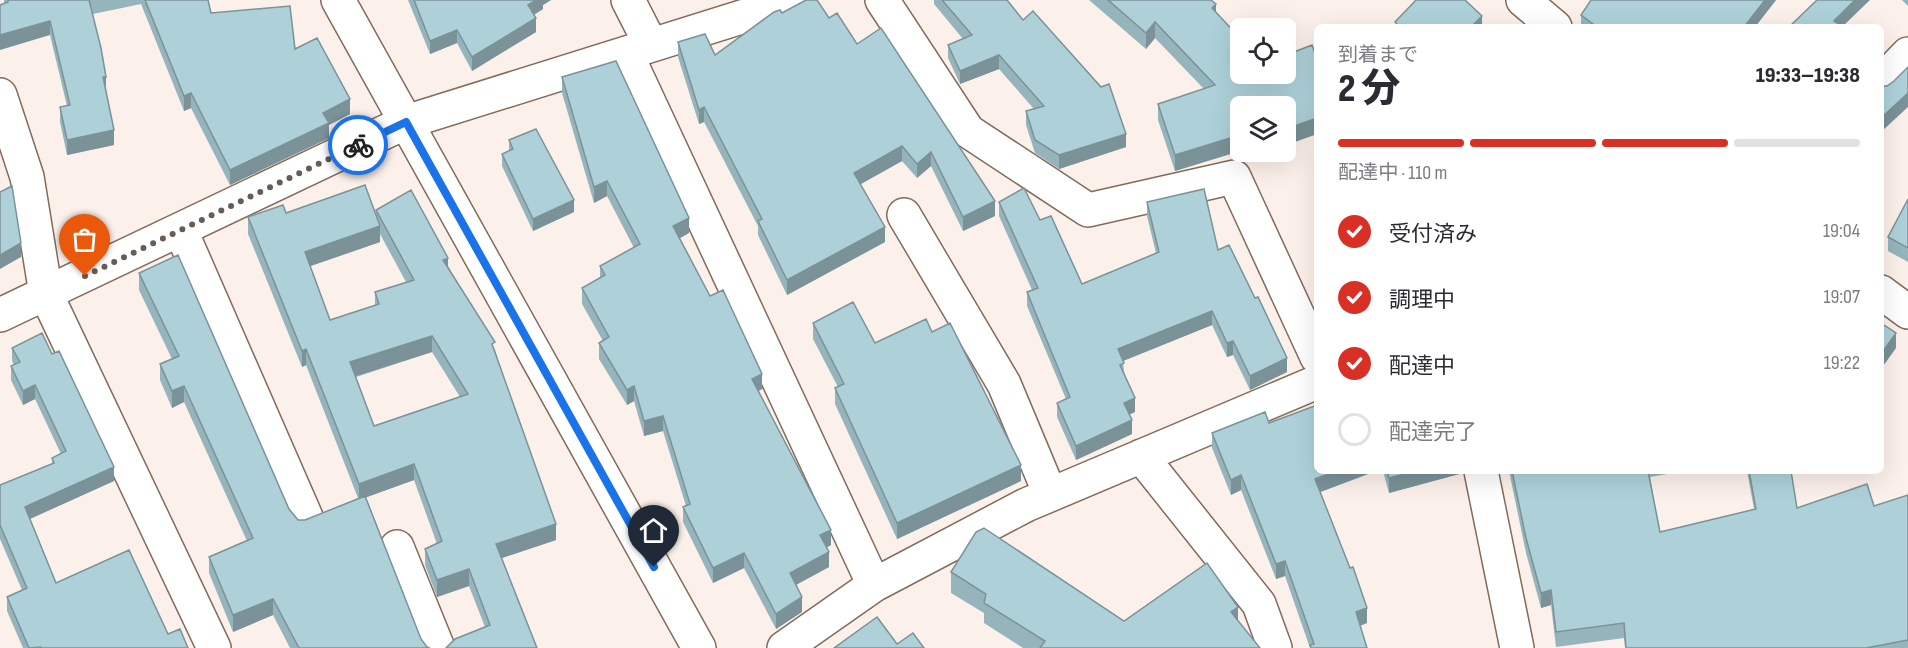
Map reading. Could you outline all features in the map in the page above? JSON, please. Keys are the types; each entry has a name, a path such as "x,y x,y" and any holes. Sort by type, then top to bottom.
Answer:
{"street":[{"path":"338,0 699,648"},
{"path":"628,0 638,49 874,585"},
{"path":"0,315 181,231 406,122 796,0"},
{"path":"882,0 968,131 1088,210 1234,177 1314,350"},
{"path":"1523,0 1551,24"},
{"path":"1884,79 1908,54"},
{"path":"0,95 11,166 27,177 46,294 214,648"},
{"path":"904,215 1004,384 1050,494"},
{"path":"181,231 306,517"},
{"path":"1884,294 1908,312"},
{"path":"784,648 874,585 1050,494 1314,383"},
{"path":"1141,456 1259,604 1275,648"},
{"path":"1482,474 1517,648"},
{"path":"397,547 438,648"}],"building":[{"path":"8,0 89,0 101,48 106,77 103,77 114,130 67,140 60,107 70,105 50,21 0,35 0,5"},
{"path":"145,0 208,0 211,13 290,6 295,49 317,38 350,99 323,113 329,123 230,170 191,93 184,96"},
{"path":"414,0 536,0 528,5 536,18 472,57 457,30 430,41"},
{"path":"806,0 817,0 829,18 837,13 857,44 881,28 995,201 963,217 931,152 917,164 902,146 854,173 885,227 787,280 758,221 762,219 704,107 699,110 678,42 705,34 715,55 774,12 780,10 782,13"},
{"path":"942,0 1007,0 1023,20 1033,11 1101,87 1109,84 1126,134 1059,155 1035,140 1026,111 1044,106 999,55 960,71 948,45 972,35"},
{"path":"1108,0 1211,0 1216,4 1212,8 1230,27 1230,84 1296,84 1296,51 1312,45 1314,51 1314,119 1296,125 1296,96 1230,96 1230,138 1175,155 1158,104 1215,85 1155,22 1146,33"},
{"path":"1416,0 1465,0 1482,16 1474,24 1397,24 1395,22"},
{"path":"1591,0 1765,0 1746,24 1593,24 1581,15"},
{"path":"1817,0 1855,0 1834,21 1838,24 1792,24"},
{"path":"616,61 689,218 673,226 710,296 723,290 762,374 752,379 831,530 820,535 829,552 790,573 802,597 776,614 744,553 713,568 683,507 690,504 663,416 644,421 634,386 627,390 599,343 609,337 582,288 605,275 600,266 640,244 607,181 594,187 562,77"},
{"path":"1908,67 1908,93 1884,115 1884,86 1894,81"},
{"path":"536,129 574,200 533,219 502,154 513,149 509,140"},
{"path":"365,185 380,226 305,252 330,320 379,304 375,292 414,280 376,210 411,190 448,258 443,260 495,342 492,344 556,524 496,544 537,648 446,648 455,639 490,625 469,569 437,580 425,549 442,541 414,464 359,484 306,349 302,351 248,217 283,205 286,213","holes":["432,336 468,394 374,426 350,362"]},
{"path":"12,186 21,243 0,255 0,192"},
{"path":"1024,188 1040,220 1051,216 1082,284 1159,252 1147,202 1204,189 1218,250 1229,245 1255,298 1258,297 1287,358 1250,376 1233,341 1227,343 1212,311 1118,349 1124,363 1120,365 1135,398 1124,403 1132,420 1076,446 1057,403 1070,397 1027,292 1038,288 999,202"},
{"path":"1908,199 1908,248 1888,237"},
{"path":"178,255 289,509 298,520 305,520 365,496 421,639 430,648 299,648 273,599 233,615 209,557 253,538 184,386 172,391 160,364 179,356 139,273"},
{"path":"853,302 875,343 926,319 932,332 950,323 1021,465 897,523 835,388 844,384 813,323"},
{"path":"1884,325 1896,333 1884,350"},
{"path":"42,333 52,354 59,351 114,467 25,507 56,583 129,550 168,634 180,629 188,648 29,648 7,597 27,588 0,525 0,485 54,463 52,458 66,451 35,385 23,391 11,366 20,362 12,348"},
{"path":"1314,406 1314,474 1328,474 1315,479 1350,568 1353,567 1367,608 1356,612 1367,648 1311,648 1310,645 1314,644 1285,561 1276,564 1241,475 1231,480 1212,433 1265,412 1269,423"},
{"path":"1388,474 1404,474 1389,478"},
{"path":"1513,474 1649,474 1660,532 1756,509 1750,474 1791,474 1797,508 1867,484 1874,506 1908,495 1908,640 1866,648 1626,648 1624,623 1556,632 1551,590 1541,593 1526,538"},
{"path":"984,528 1124,621 1207,563 1238,607 1231,612 1260,648 1040,648 1045,641 984,603 986,594 951,572 976,532"},
{"path":"877,617 897,644 913,633 924,648 834,648"}],"way so far":[{"path":"85,276 358,145"}],"route":[{"path":"358,145 406,122 654,567"}]}
